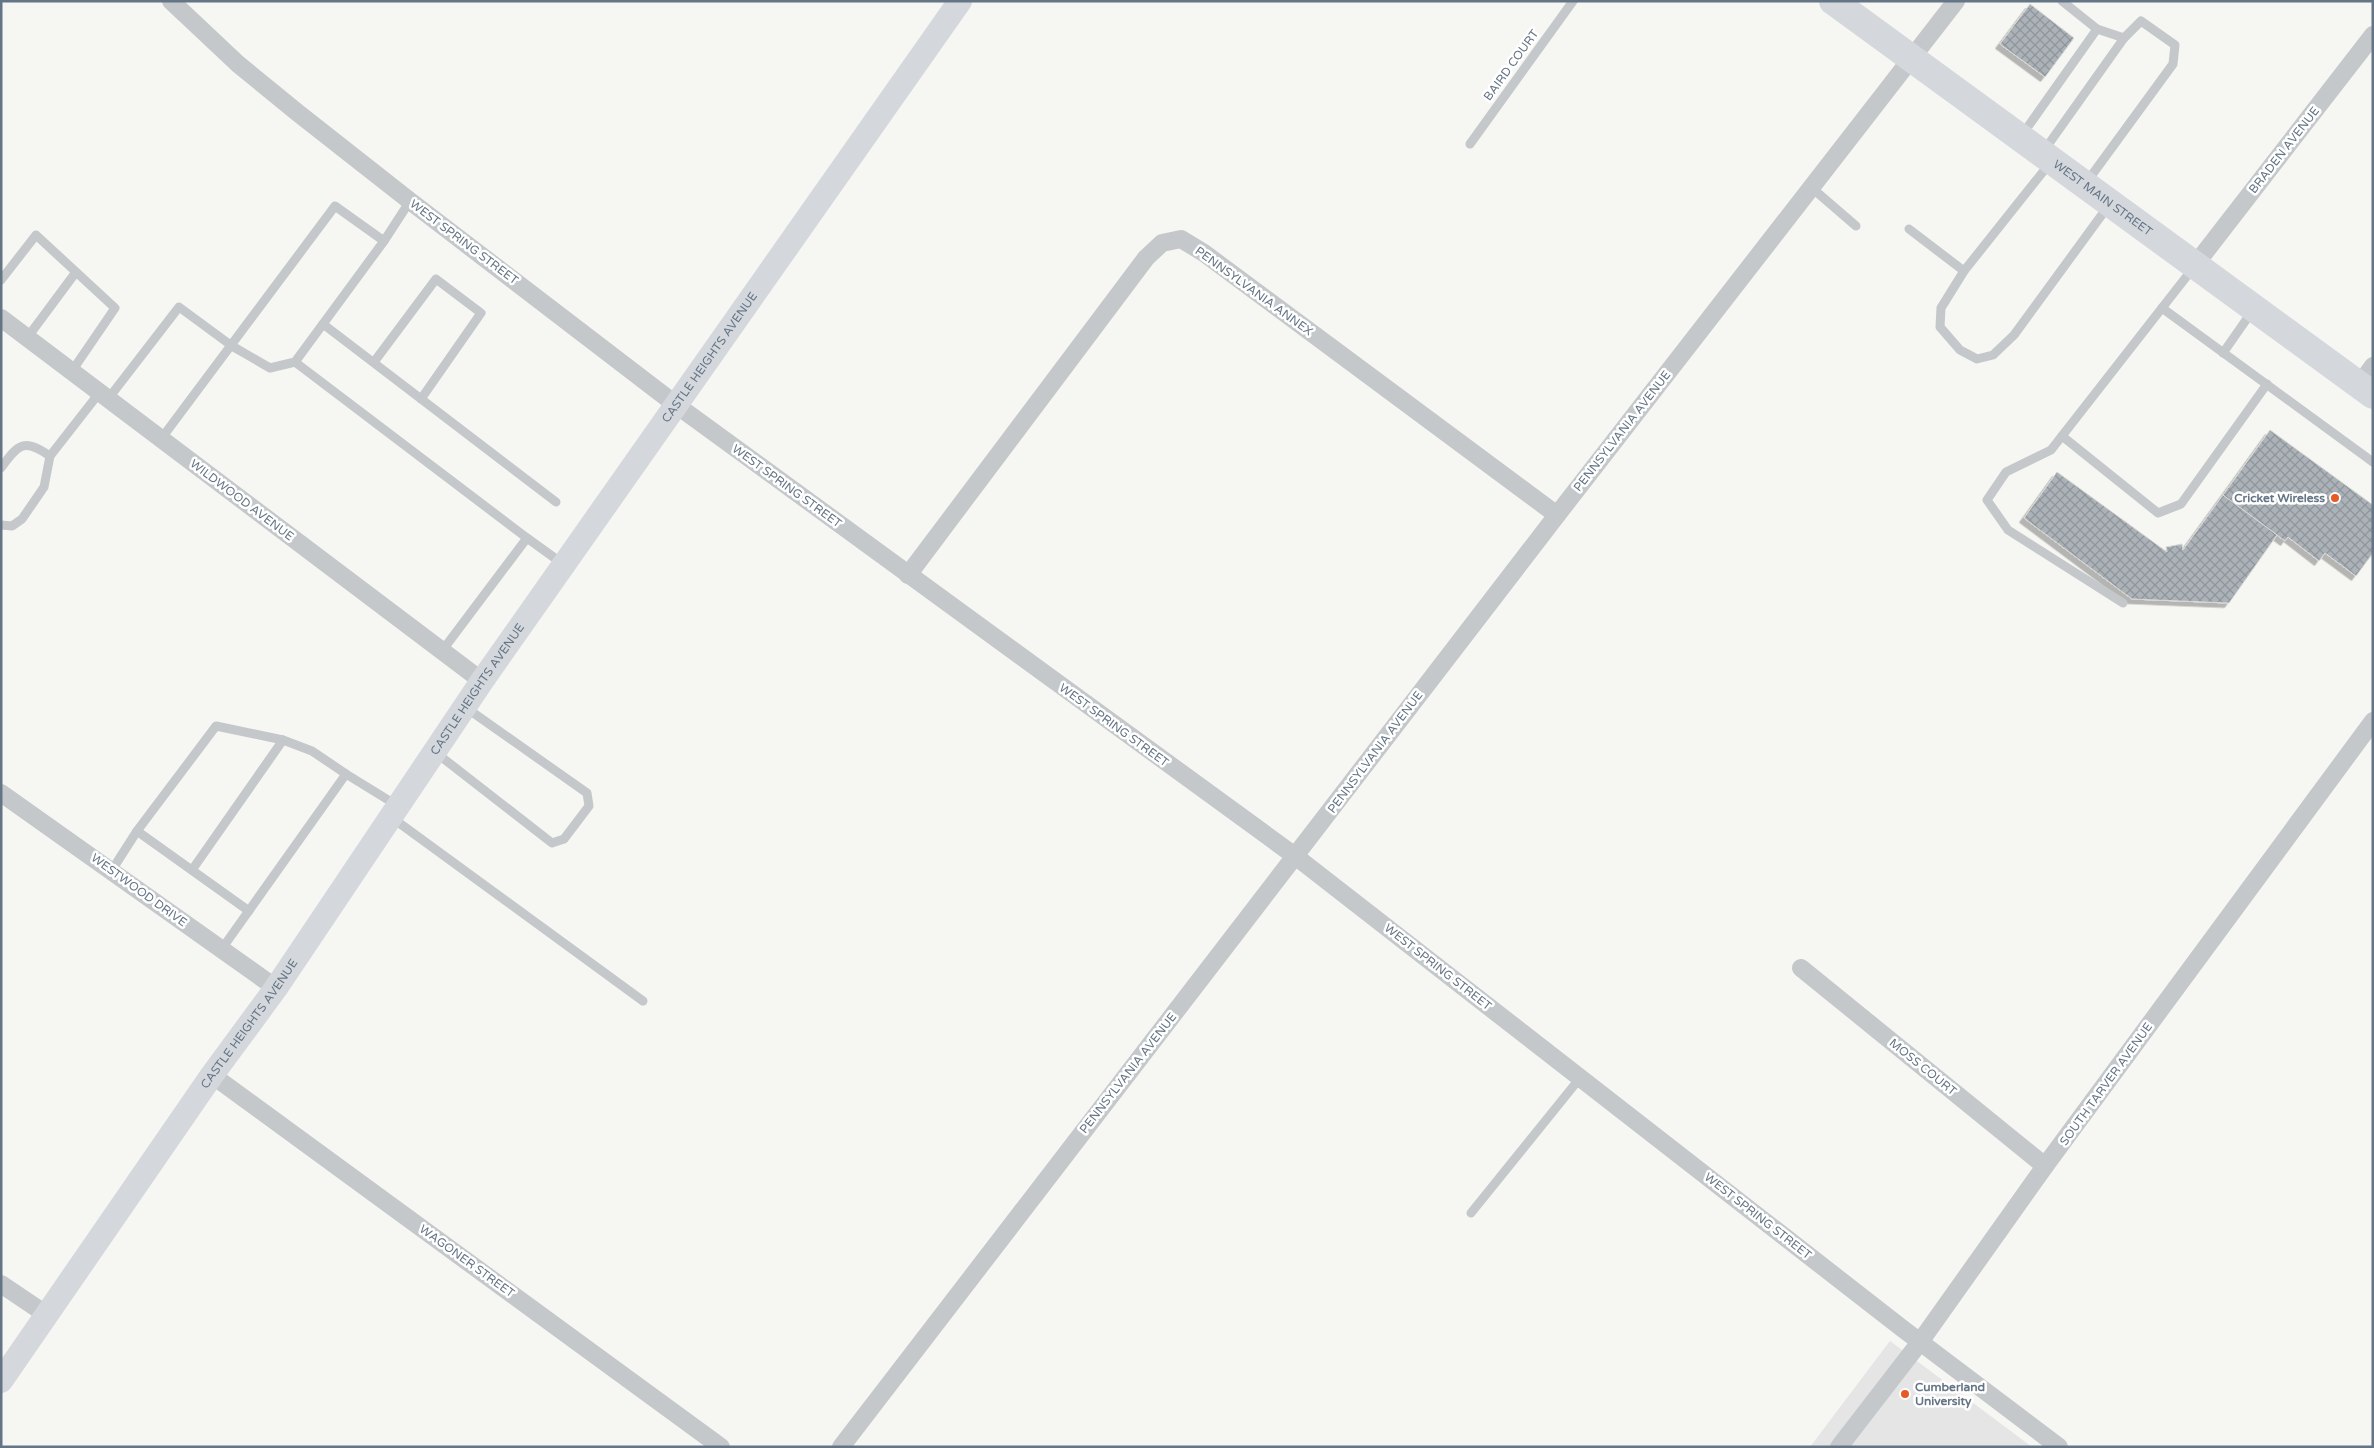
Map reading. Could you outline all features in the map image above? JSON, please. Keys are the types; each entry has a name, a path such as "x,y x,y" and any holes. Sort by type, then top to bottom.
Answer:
{"main road":[{"name":"WEST MAIN STREET","path":"1833,1 2254,308 2368,382"}],"street":[{"name":"WEST SPRING STREET","path":"171,1 238,64 410,202 675,404 1295,856 1920,1342 2059,1447"},
{"name":"CASTLE HEIGHTS AVENUE","path":"1,1381 212,1075 276,988 482,681 960,1"},
{"name":"PENNSYLVANIA AVENUE","path":"841,1447 1557,515 1956,1"},
{"name":"BRADEN AVENUE","path":"2195,265 2373,35"},
{"name":"PENNSYLVANIA ANNEX","path":"908,575 1146,258 1162,243 1181,240 1204,253 1557,515"},
{"name":"WILDWOOD AVENUE","path":"1,318 482,681"},
{"name":"SOUTH TARVER AVENUE","path":"1839,1447 1920,1342 2045,1166 2373,721"},
{"name":"WESTWOOD DRIVE","path":"1,794 112,870 276,988"},
{"name":"MOSS COURT","path":"1801,968 2045,1166"},
{"name":"WAGONER STREET","path":"212,1075 721,1447"},
{"path":"1,1284 47,1315"}],"lane":[{"name":"BAIRD COURT","path":"1470,144 1573,1"},
{"path":"2062,1 2097,29 2124,38"},
{"path":"2038,151 2066,118 2124,38 2141,21 2175,45 2173,64 2085,185"},
{"path":"2097,29 2038,151 1941,308 1940,328 1960,350 1977,359 1993,355 2014,334 2110,203"},
{"path":"1812,188 1856,226"},
{"path":"1,525 12,526 22,519 44,488 50,456 104,396 179,306 232,346 270,368 295,362 384,242 410,202"},
{"path":"161,439 335,206 384,242"},
{"path":"1909,229 1964,271"},
{"path":"1,280 36,235 115,308 72,372"},
{"path":"2123,603 2008,530 1987,500 2006,472 2051,450 2195,265"},
{"path":"27,338 76,272"},
{"path":"374,362 436,279 481,313 421,398"},
{"path":"2162,308 2373,462"},
{"path":"2223,353 2254,308"},
{"path":"323,324 556,502"},
{"path":"295,362 564,564"},
{"path":"2062,436 2158,513 2181,504 2267,384"},
{"path":"1,468 15,448 25,444 39,448 50,456"},
{"path":"442,651 527,538"},
{"path":"435,752 552,843 564,839 589,806 587,793 465,706"},
{"path":"112,870 137,831 216,726 283,740 312,751 346,774 643,1001"},
{"path":"192,870 283,740"},
{"path":"221,950 346,774"},
{"path":"137,831 249,911"},
{"path":"1471,1212 1580,1078"}],"shaded area":[{"name":"Cumberland University","path":"1890,1341 2032,1447 1810,1447"}],"building":[{"path":"2030,4 2074,38 2045,77 2000,44"},
{"path":"2270,430 2373,505 2373,553 2356,576 2325,553 2319,561 2288,537 2285,541 2223,495"},
{"path":"2057,472 2167,552 2166,547 2182,544 2183,550 2223,495 2277,535 2229,603 2132,599 2024,518"}],"place":[{"name":"Cricket Wireless","path":"2335,498"},
{"name":"Cumberland University","path":"1905,1394"}]}
